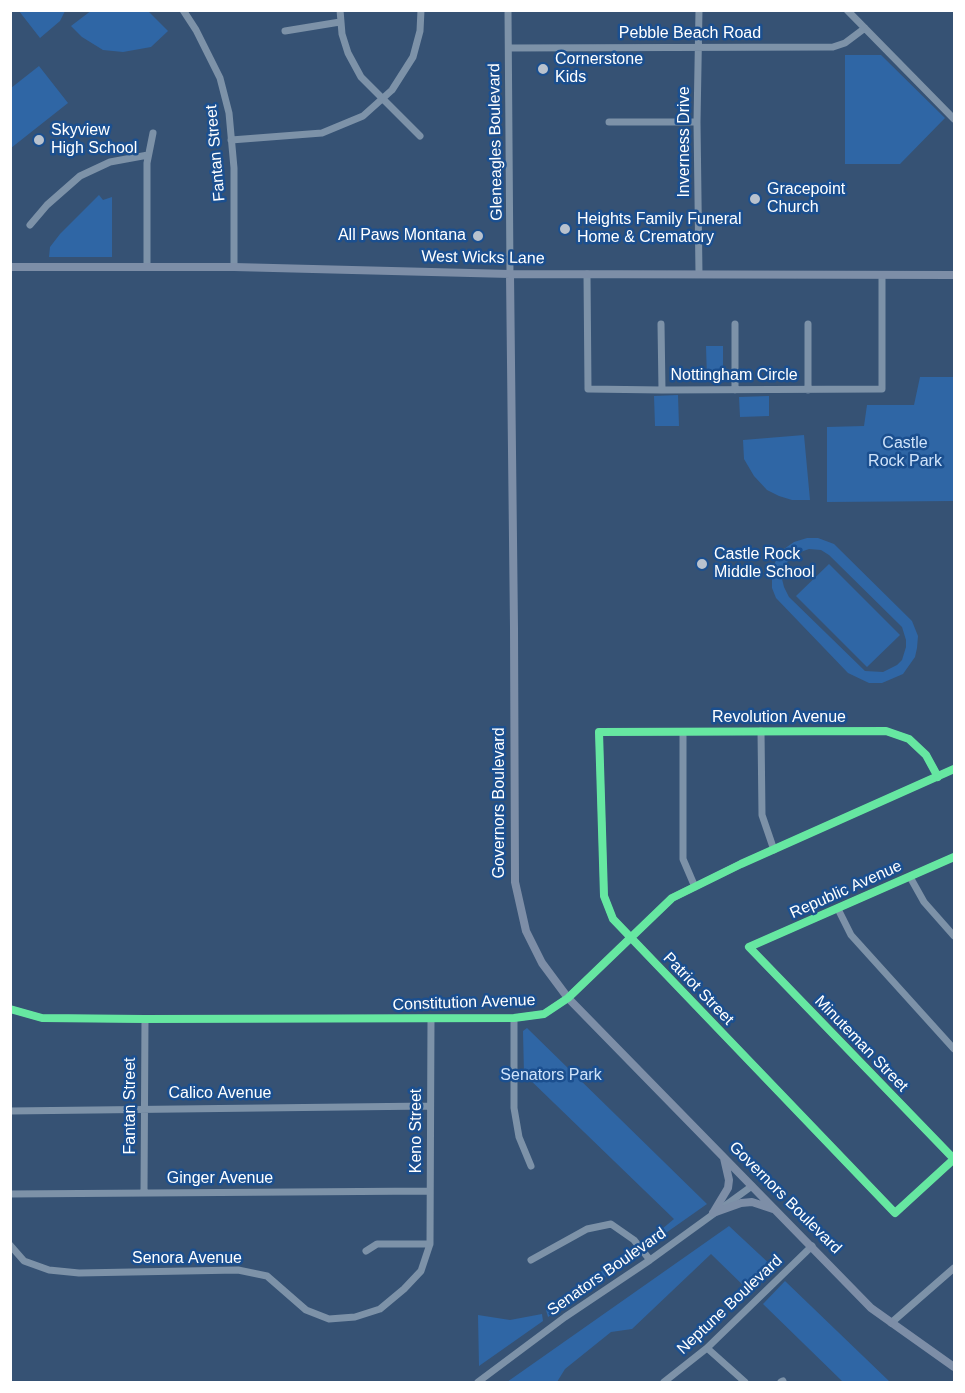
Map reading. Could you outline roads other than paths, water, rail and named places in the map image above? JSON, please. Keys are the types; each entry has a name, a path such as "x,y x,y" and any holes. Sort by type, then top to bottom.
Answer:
{"main road":[{"name":"West Wicks Lane","path":"10,267 234,267 510,274 954,275"},
{"name":"Governors Boulevard","path":"510,274 515,882 526,931 542,963 568,998 871,1308 954,1367"},
{"path":"714,1213 728,1188 729,1180 723,1156"},
{"path":"714,1213 741,1203 752,1202 776,1210"}],"street":[{"name":"Fantan Street","path":"183,10 196,30 220,78 229,113 234,168 234,267"},
{"path":"340,10 340,22 348,54 361,77 420,136"},
{"path":"231,140 322,133 363,116 392,90 413,57 420,31 421,10"},
{"name":"Gleneagles Boulevard","path":"508,10 510,274"},
{"name":"Inverness Drive","path":"699,10 697,122 699,274"},
{"path":"847,10 954,119"},
{"path":"285,31 340,22"},
{"name":"Pebble Beach Road","path":"509,48 833,47 845,43 865,28"},
{"path":"609,122 697,122"},
{"path":"147,267 148,155 153,133"},
{"path":"30,225 47,205 80,176 110,162 148,155"},
{"name":"Nottingham Circle","path":"587,274 588,389 662,390 882,389 882,275"},
{"path":"661,324 662,390"},
{"path":"735,324 735,390"},
{"path":"808,324 808,390"},
{"path":"761,731 762,815 774,850"},
{"name":"Revolution Avenue","path":"599,732 886,731 909,739 926,755 938,777"},
{"name":"Patriot Street","path":"599,732 604,896 613,920 895,1213 954,1160"},
{"path":"683,732 683,859 695,887"},
{"name":"Constitution Avenue","path":"10,1008 42,1017 145,1019 514,1018 544,1014 568,998 672,898 954,769"},
{"name":"Republic Avenue","path":"749,948 954,857"},
{"path":"910,877 924,902 954,936"},
{"path":"838,909 851,935 954,1049"},
{"name":"Minuteman Street","path":"749,948 954,1160"},
{"path":"514,1018 514,1108 519,1137 531,1166"},
{"name":"Fantan Street","path":"144,1193 145,1019"},
{"name":"Keno Street","path":"430,1244 431,1019"},
{"name":"Calico Avenue","path":"10,1111 430,1106"},
{"name":"Senators Boulevard","path":"478,1383 565,1317 650,1260 752,1186"},
{"name":"Ginger Avenue","path":"10,1194 430,1191"},
{"path":"531,1260 587,1229 611,1224 634,1240 650,1260"},
{"path":"366,1251 377,1244 430,1244"},
{"name":"Senora Avenue","path":"10,1245 24,1261 49,1270 79,1273 238,1270 267,1276 306,1310 329,1319 355,1317 380,1309 422,1271 430,1244"},
{"name":"Neptune Boulevard","path":"664,1383 707,1348 812,1246"},
{"path":"891,1323 954,1268"},
{"path":"707,1348 745,1383"}],"place":[{"name":"Cornerstone Kids","path":"543,69"},
{"name":"Skyview High School","path":"39,140"},
{"name":"Gracepoint Church","path":"755,199"},
{"name":"Heights Family Funeral Home & Crematory","path":"565,229"},
{"name":"All Paws Montana","path":"478,236"},
{"name":"Castle Rock Middle School","path":"702,564"}],"park label":[{"name":"Castle Rock Park","path":"905,453"},
{"name":"Senators Park","path":"551,1076"}]}
